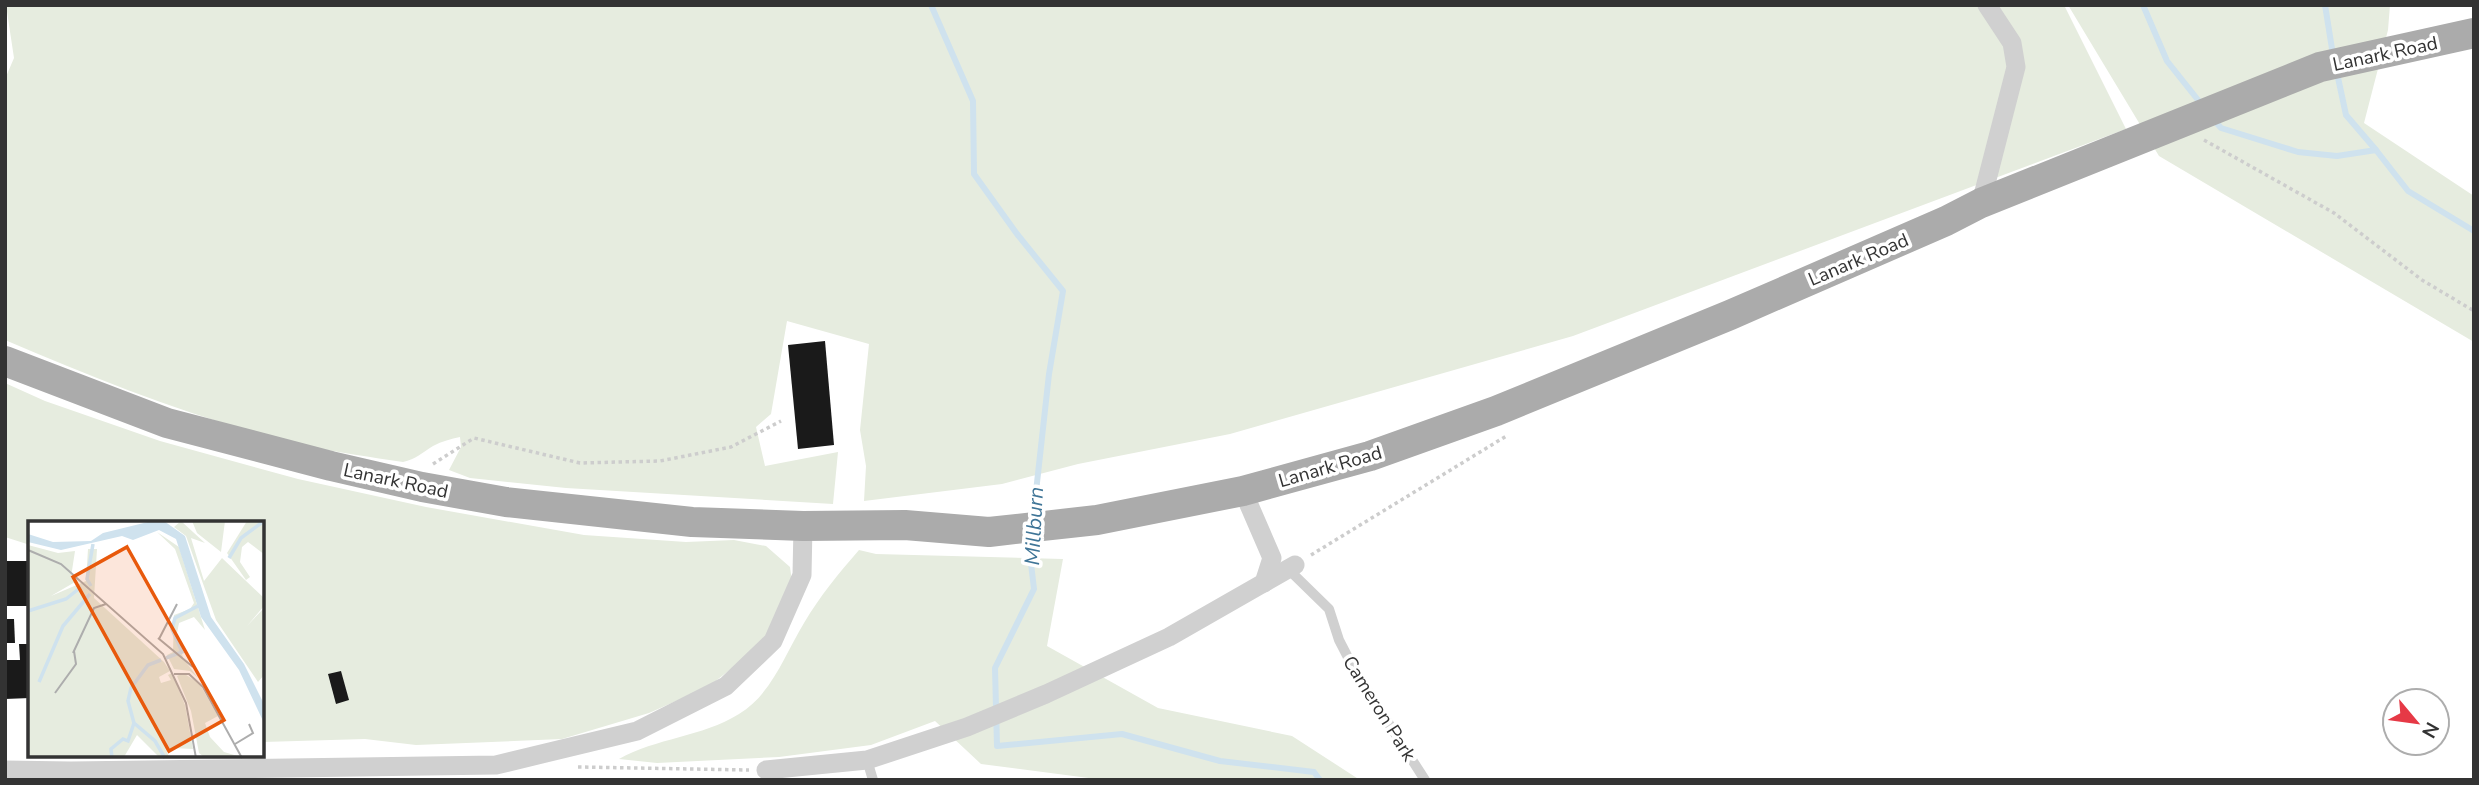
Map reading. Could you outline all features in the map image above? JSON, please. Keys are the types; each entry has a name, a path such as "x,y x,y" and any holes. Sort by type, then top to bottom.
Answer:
{"main road":[{"name":"Lanark Road","path":"5,361 167,423 331,466 422,487 506,502 692,522 803,526 905,525 989,532 1097,520 1243,491 1370,456 1496,411 1730,315 1981,203 2188,121 2251,93 2320,67 2474,33"}],"street":[{"path":"1981,203 2016,66 2012,43 1987,5"},
{"path":"1243,491 1272,558 1264,583"},
{"path":"5,769 71,775 496,765 637,731 726,686 773,641 802,575 803,526"},
{"path":"766,770 867,760 967,727 1169,637 1292,567"}],"lane":[{"name":"Cameron Park","path":"1292,567 1329,609 1339,640 1355,671 1425,780"},
{"path":"867,760 873,780"}],"path":[{"path":"2188,121 2195,135 2333,213 2421,280 2474,311"},
{"path":"422,487 427,468 474,439 580,463 660,461 731,447 781,421"},
{"path":"1292,567 1510,433"},
{"path":"578,767 766,770"}],"shaded area":[{"path":"6,5 2064,5 2126,129 1573,336 1230,434 1078,464 1002,484 864,501 866,466 860,430 869,344 787,321 771,414 756,427 765,466 838,452 833,504 566,488 470,478 449,470 461,447 460,437 433,446 403,462 320,448 192,413 117,386 5,340 5,79 14,58"},
{"path":"2068,5 2390,5 2388,30 2364,123 2474,196 2474,342 2159,156"},
{"path":"5,383 45,401 160,441 298,479 426,507 584,535 686,542 734,540 766,546 790,567 792,582 769,633 736,665 708,687 649,713 562,739 416,745 365,739 264,742 264,521 28,521 28,544 5,537"},
{"path":"859,550 876,554 1063,559 1047,646 1158,708 1292,736 1360,780 1104,780 981,764 935,721 871,745 779,757 657,763 619,759 648,746 725,722 750,706 777,673 817,603"}],"building":[{"path":"825,341 834,445 798,449 788,345"},
{"path":"5,561 28,561 28,606 5,606"},
{"path":"5,619 14,619 15,643 5,643"},
{"path":"19,644 28,644 28,698 5,699 5,660 20,660"},
{"path":"341,671 349,700 336,704 328,674"}],"waterway":[{"name":"Millburn","path":"931,5 973,101 974,174 1017,234 1063,291 1049,374 1033,519"},
{"path":"2143,5 2167,61 2202,105"},
{"path":"2325,5 2333,55"},
{"path":"2337,73 2346,115 2376,150"},
{"path":"2213,119 2221,128 2298,152 2337,156 2376,150 2408,191 2474,231"},
{"name":"Millburn","path":"1032,537 1030,555 1034,589 995,668 997,746 1122,734 1220,761 1314,772 1320,780"}]}
